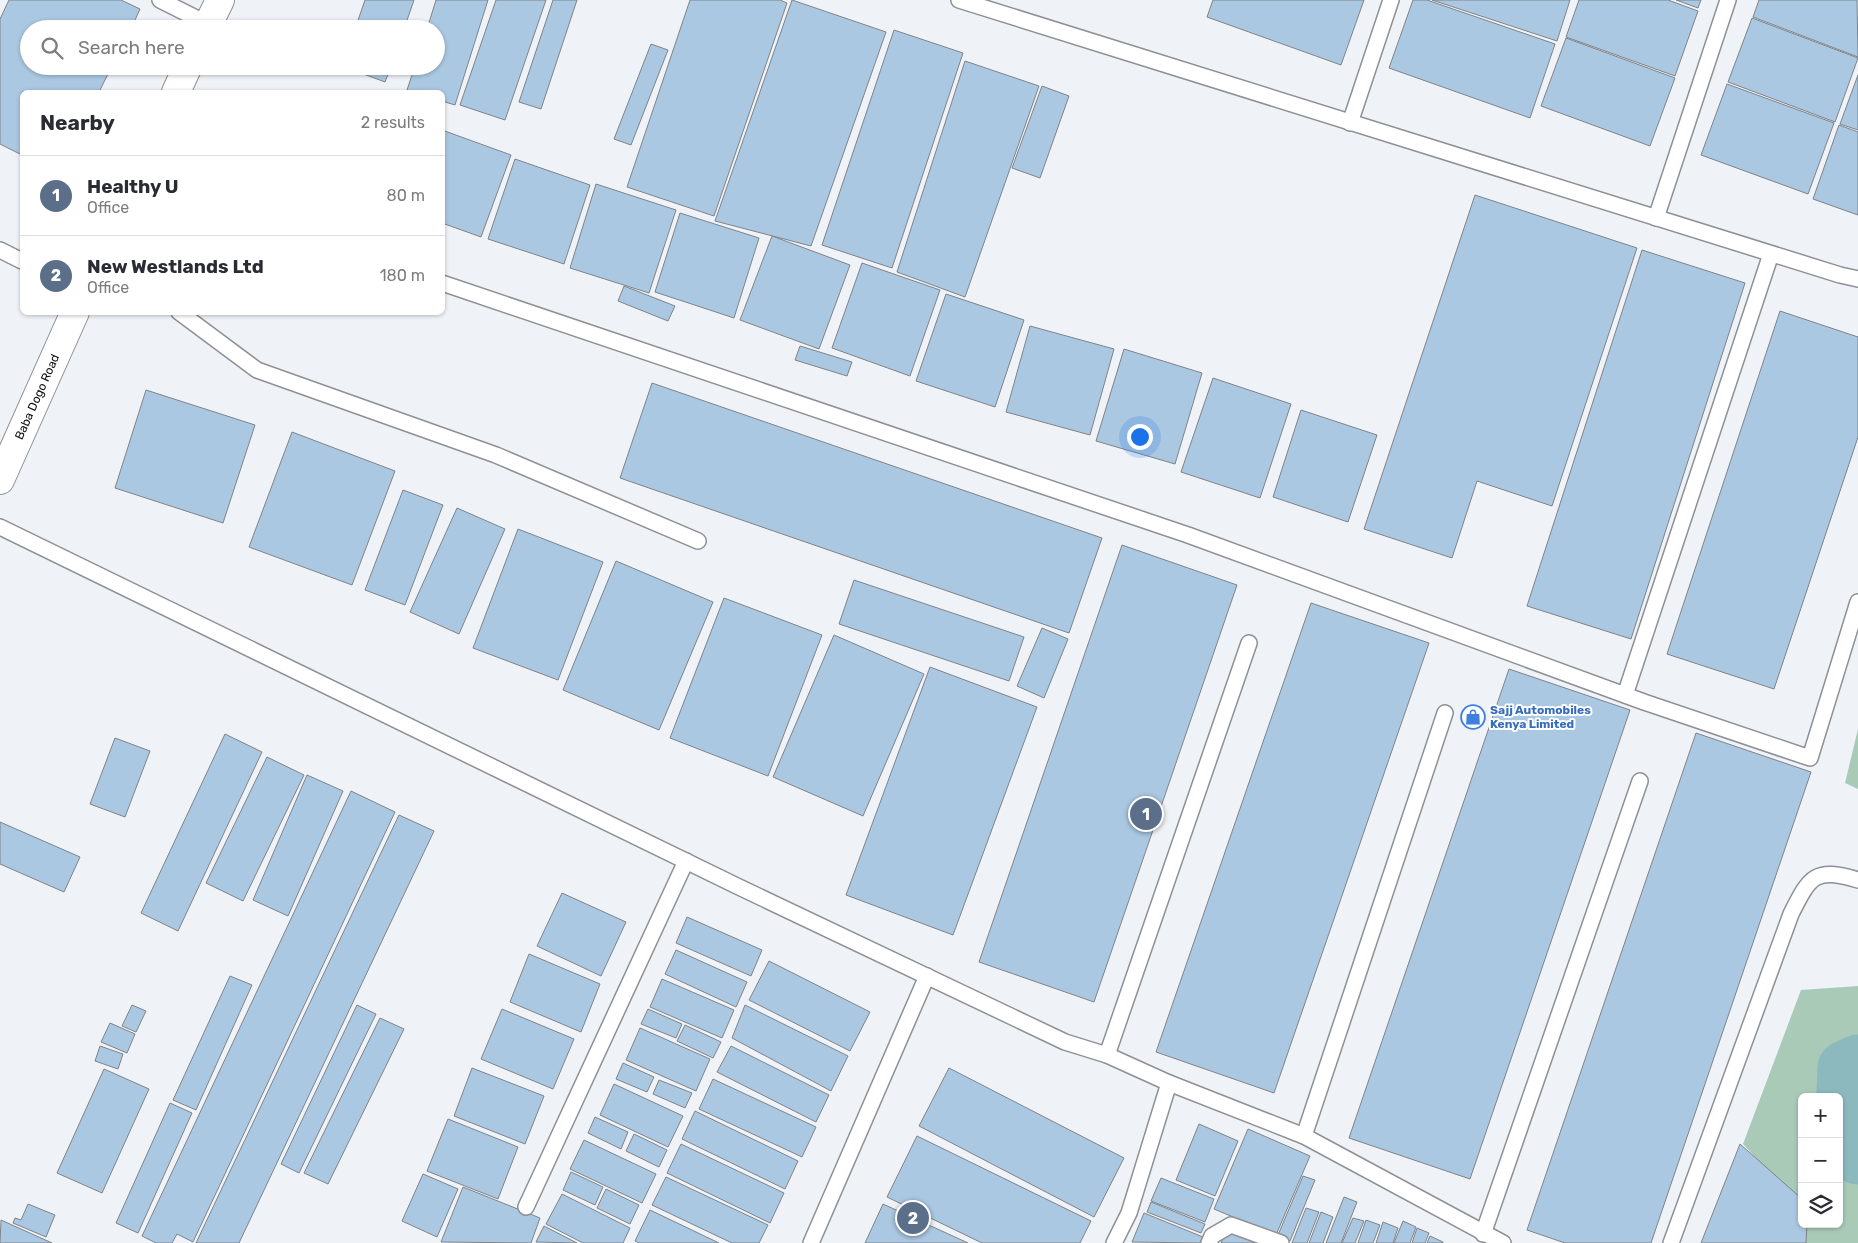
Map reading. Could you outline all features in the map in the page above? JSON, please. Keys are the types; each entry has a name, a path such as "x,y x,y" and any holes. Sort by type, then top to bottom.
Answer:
{"street":[{"path":"210,20 220,0"},
{"path":"177,90 184,75"},
{"name":"Baba Dogo Road","path":"0,480 73,315"}],"lane":[{"path":"160,0 196,20"},
{"path":"958,0 1771,254 1858,279"},
{"path":"1350,123 1391,0"},
{"path":"1656,218 1728,0"},
{"path":"0,250 20,260"},
{"path":"1625,695 1771,254"},
{"path":"445,284 1188,535 1625,695 1810,758 1858,602"},
{"path":"183,315 257,370 496,456 698,541"},
{"path":"0,527 686,861 1065,1042 1108,1055 1169,1083 1304,1136 1483,1234 1504,1243"},
{"path":"1108,1055 1249,643"},
{"path":"1304,1136 1445,713"},
{"path":"1483,1234 1640,781"},
{"path":"526,1207 686,861"},
{"path":"1671,1243 1791,914 1804,888 1820,875 1836,874 1858,880"},
{"path":"811,1243 927,976"},
{"path":"1114,1243 1132,1205 1169,1083"},
{"path":"1209,1243 1212,1236 1231,1225 1282,1243"}],"green space":[{"path":"1858,729 1858,789 1845,783"},
{"path":"1858,986 1858,1243 1804,1243 1803,1228 1843,1228 1843,1093 1798,1093 1798,1205 1743,1144 1801,990"}],"building":[{"path":"9,0 121,0 140,9 135,20 20,20 20,75 108,75 100,90 20,90 20,154 0,144 0,19"},
{"path":"365,0 414,0 407,20 358,20"},
{"path":"436,0 488,0 455,105 445,102 445,90 407,90 412,75 445,75 445,20 430,20"},
{"path":"496,0 546,0 505,120 460,105"},
{"path":"553,0 577,0 541,109 519,102"},
{"path":"690,0 780,0 787,3 714,216 627,187"},
{"path":"792,0 886,32 811,246 715,221"},
{"path":"1213,0 1364,0 1341,65 1207,17"},
{"path":"1413,0 1427,0 1555,44 1530,118 1389,68"},
{"path":"1432,0 1570,0 1557,41"},
{"path":"1579,0 1668,0 1698,11 1675,76 1566,37"},
{"path":"1676,0 1701,0 1698,8"},
{"path":"1759,0 1857,0 1858,57 1753,17"},
{"path":"1752,18 1858,58 1835,122 1728,82"},
{"path":"894,30 963,53 892,268 822,245"},
{"path":"1566,38 1675,78 1650,146 1541,106"},
{"path":"651,44 668,50 631,145 614,139"},
{"path":"965,61 1039,86 965,297 897,272"},
{"path":"366,75 388,75 385,82"},
{"path":"1858,75 1858,130 1840,124"},
{"path":"1727,84 1834,123 1808,194 1701,155"},
{"path":"1042,86 1069,96 1040,178 1012,168"},
{"path":"1839,125 1858,132 1858,215 1813,199"},
{"path":"445,131 511,155 481,237 445,224"},
{"path":"515,159 590,185 564,264 488,239"},
{"path":"596,184 676,210 649,293 570,268"},
{"path":"1475,195 1637,248 1552,506 1477,481 1452,558 1364,529"},
{"path":"680,213 759,238 734,318 655,292"},
{"path":"772,236 850,265 819,349 740,320"},
{"path":"1642,250 1745,283 1631,639 1527,606"},
{"path":"862,263 940,290 910,376 832,348"},
{"path":"624,286 675,306 668,321 618,301"},
{"path":"946,294 1024,320 995,407 916,381"},
{"path":"1780,311 1858,337 1858,437 1774,689 1667,654"},
{"path":"1030,326 1114,349 1090,435 1006,412"},
{"path":"800,346 852,362 847,376 795,360"},
{"path":"1124,349 1202,373 1175,464 1096,441"},
{"path":"1213,378 1291,404 1260,498 1181,472"},
{"path":"652,383 1102,538 1069,633 620,478"},
{"path":"146,390 255,425 223,523 115,488"},
{"path":"1301,410 1377,435 1348,522 1273,497"},
{"path":"292,432 395,471 352,585 249,547"},
{"path":"403,490 443,505 405,605 365,590"},
{"path":"457,508 505,529 459,634 410,612"},
{"path":"518,529 603,562 558,680 473,648"},
{"path":"1122,545 1237,585 1094,1002 979,962"},
{"path":"616,561 713,602 659,730 563,690"},
{"path":"854,580 1024,637 1009,681 839,624"},
{"path":"724,598 822,635 768,776 670,738"},
{"path":"1311,603 1429,643 1274,1093 1156,1052"},
{"path":"1042,628 1068,639 1044,698 1017,686"},
{"path":"834,635 924,674 863,816 773,777"},
{"path":"930,667 1037,707 953,935 846,895"},
{"path":"1509,669 1630,710 1470,1179 1349,1138"},
{"path":"1696,733 1811,772 1651,1243 1565,1243 1527,1230"},
{"path":"225,734 262,752 178,931 141,913"},
{"path":"115,738 150,751 125,817 90,804"},
{"path":"267,757 304,775 243,901 206,883"},
{"path":"307,775 343,791 288,916 253,900"},
{"path":"351,791 395,812 193,1242 177,1234 172,1243 156,1243 142,1236"},
{"path":"399,815 434,831 239,1243 196,1243"},
{"path":"0,822 80,857 64,892 0,864"},
{"path":"562,893 626,922 601,976 537,946"},
{"path":"687,917 762,950 751,976 676,943"},
{"path":"676,950 747,982 736,1007 665,974"},
{"path":"529,954 600,984 581,1032 510,1002"},
{"path":"769,961 870,1012 850,1051 749,1000"},
{"path":"230,976 252,985 196,1110 173,1100"},
{"path":"662,979 734,1010 722,1038 650,1007"},
{"path":"132,1005 146,1011 136,1032 122,1026"},
{"path":"357,1005 376,1014 299,1173 281,1164"},
{"path":"745,1005 848,1056 831,1091 732,1038"},
{"path":"502,1009 574,1039 553,1089 481,1059"},
{"path":"648,1009 682,1024 676,1038 641,1024"},
{"path":"380,1018 404,1029 328,1184 304,1173"},
{"path":"110,1023 135,1034 127,1053 101,1042"},
{"path":"685,1025 721,1042 713,1058 677,1041"},
{"path":"640,1028 710,1059 696,1091 626,1060"},
{"path":"100,1046 123,1054 118,1069 95,1061"},
{"path":"731,1046 829,1095 816,1122 717,1072"},
{"path":"623,1063 654,1077 647,1092 616,1079"},
{"path":"472,1068 544,1096 525,1144 454,1116"},
{"path":"949,1068 1124,1158 1094,1217 919,1126"},
{"path":"104,1069 149,1089 102,1193 57,1173"},
{"path":"713,1079 816,1127 802,1157 699,1109"},
{"path":"659,1080 692,1093 685,1108 653,1094"},
{"path":"614,1084 683,1116 668,1147 600,1115"},
{"path":"170,1103 192,1113 138,1233 116,1223"},
{"path":"695,1111 798,1161 785,1189 682,1139"},
{"path":"595,1117 628,1132 621,1149 588,1133"},
{"path":"448,1119 518,1147 498,1199 427,1171"},
{"path":"1199,1124 1238,1141 1215,1196 1176,1180"},
{"path":"1248,1129 1310,1156 1276,1235 1214,1209"},
{"path":"634,1134 667,1150 659,1167 626,1151"},
{"path":"917,1136 1091,1221 1080,1243 982,1243 887,1197"},
{"path":"584,1140 656,1174 642,1203 570,1169"},
{"path":"681,1144 784,1193 770,1223 667,1173"},
{"path":"1740,1144 1798,1195 1798,1228 1807,1228 1806,1243 1701,1243"},
{"path":"571,1172 603,1187 595,1205 563,1190"},
{"path":"423,1174 458,1189 437,1237 402,1221"},
{"path":"1303,1176 1315,1180 1290,1241 1278,1235"},
{"path":"666,1177 768,1225 759,1243 732,1243 652,1205"},
{"path":"1161,1178 1214,1199 1205,1222 1151,1201"},
{"path":"463,1187 540,1218 531,1243 441,1242"},
{"path":"606,1189 639,1205 630,1224 597,1208"},
{"path":"562,1194 630,1228 623,1243 583,1243 546,1224"},
{"path":"1344,1197 1357,1202 1341,1243 1326,1243"},
{"path":"1151,1202 1205,1224 1201,1233 1147,1212"},
{"path":"28,1204 55,1215 46,1237 13,1223 15,1218 21,1220"},
{"path":"883,1204 968,1243 865,1243"},
{"path":"1306,1208 1319,1212 1307,1243 1292,1243"},
{"path":"650,1210 719,1243 639,1243 635,1241"},
{"path":"1321,1212 1333,1217 1323,1243 1309,1243"},
{"path":"1144,1213 1203,1237 1200,1243 1132,1242"},
{"path":"1353,1218 1364,1221 1355,1243 1342,1243"},
{"path":"1,1220 52,1243 0,1243"},
{"path":"1366,1220 1380,1225 1373,1243 1358,1243"},
{"path":"1403,1221 1416,1227 1410,1243 1394,1243"},
{"path":"1383,1222 1398,1228 1393,1243 1376,1243"},
{"path":"544,1226 577,1243 536,1242"},
{"path":"1417,1228 1429,1233 1425,1243 1412,1243"},
{"path":"1226,1231 1255,1242 1255,1243 1221,1243"},
{"path":"1430,1236 1443,1242 1443,1243 1427,1243"}],"waterway":[{"path":"1858,1062 1845,1068 1842,1134 1858,1157"}],"place":[{"name":"Sajj Automobiles Kenya Limited","path":"1473,717"},
{"name":"Healthy U","path":"1146,814"},
{"name":"New Westlands Ltd","path":"913,1218"}]}
